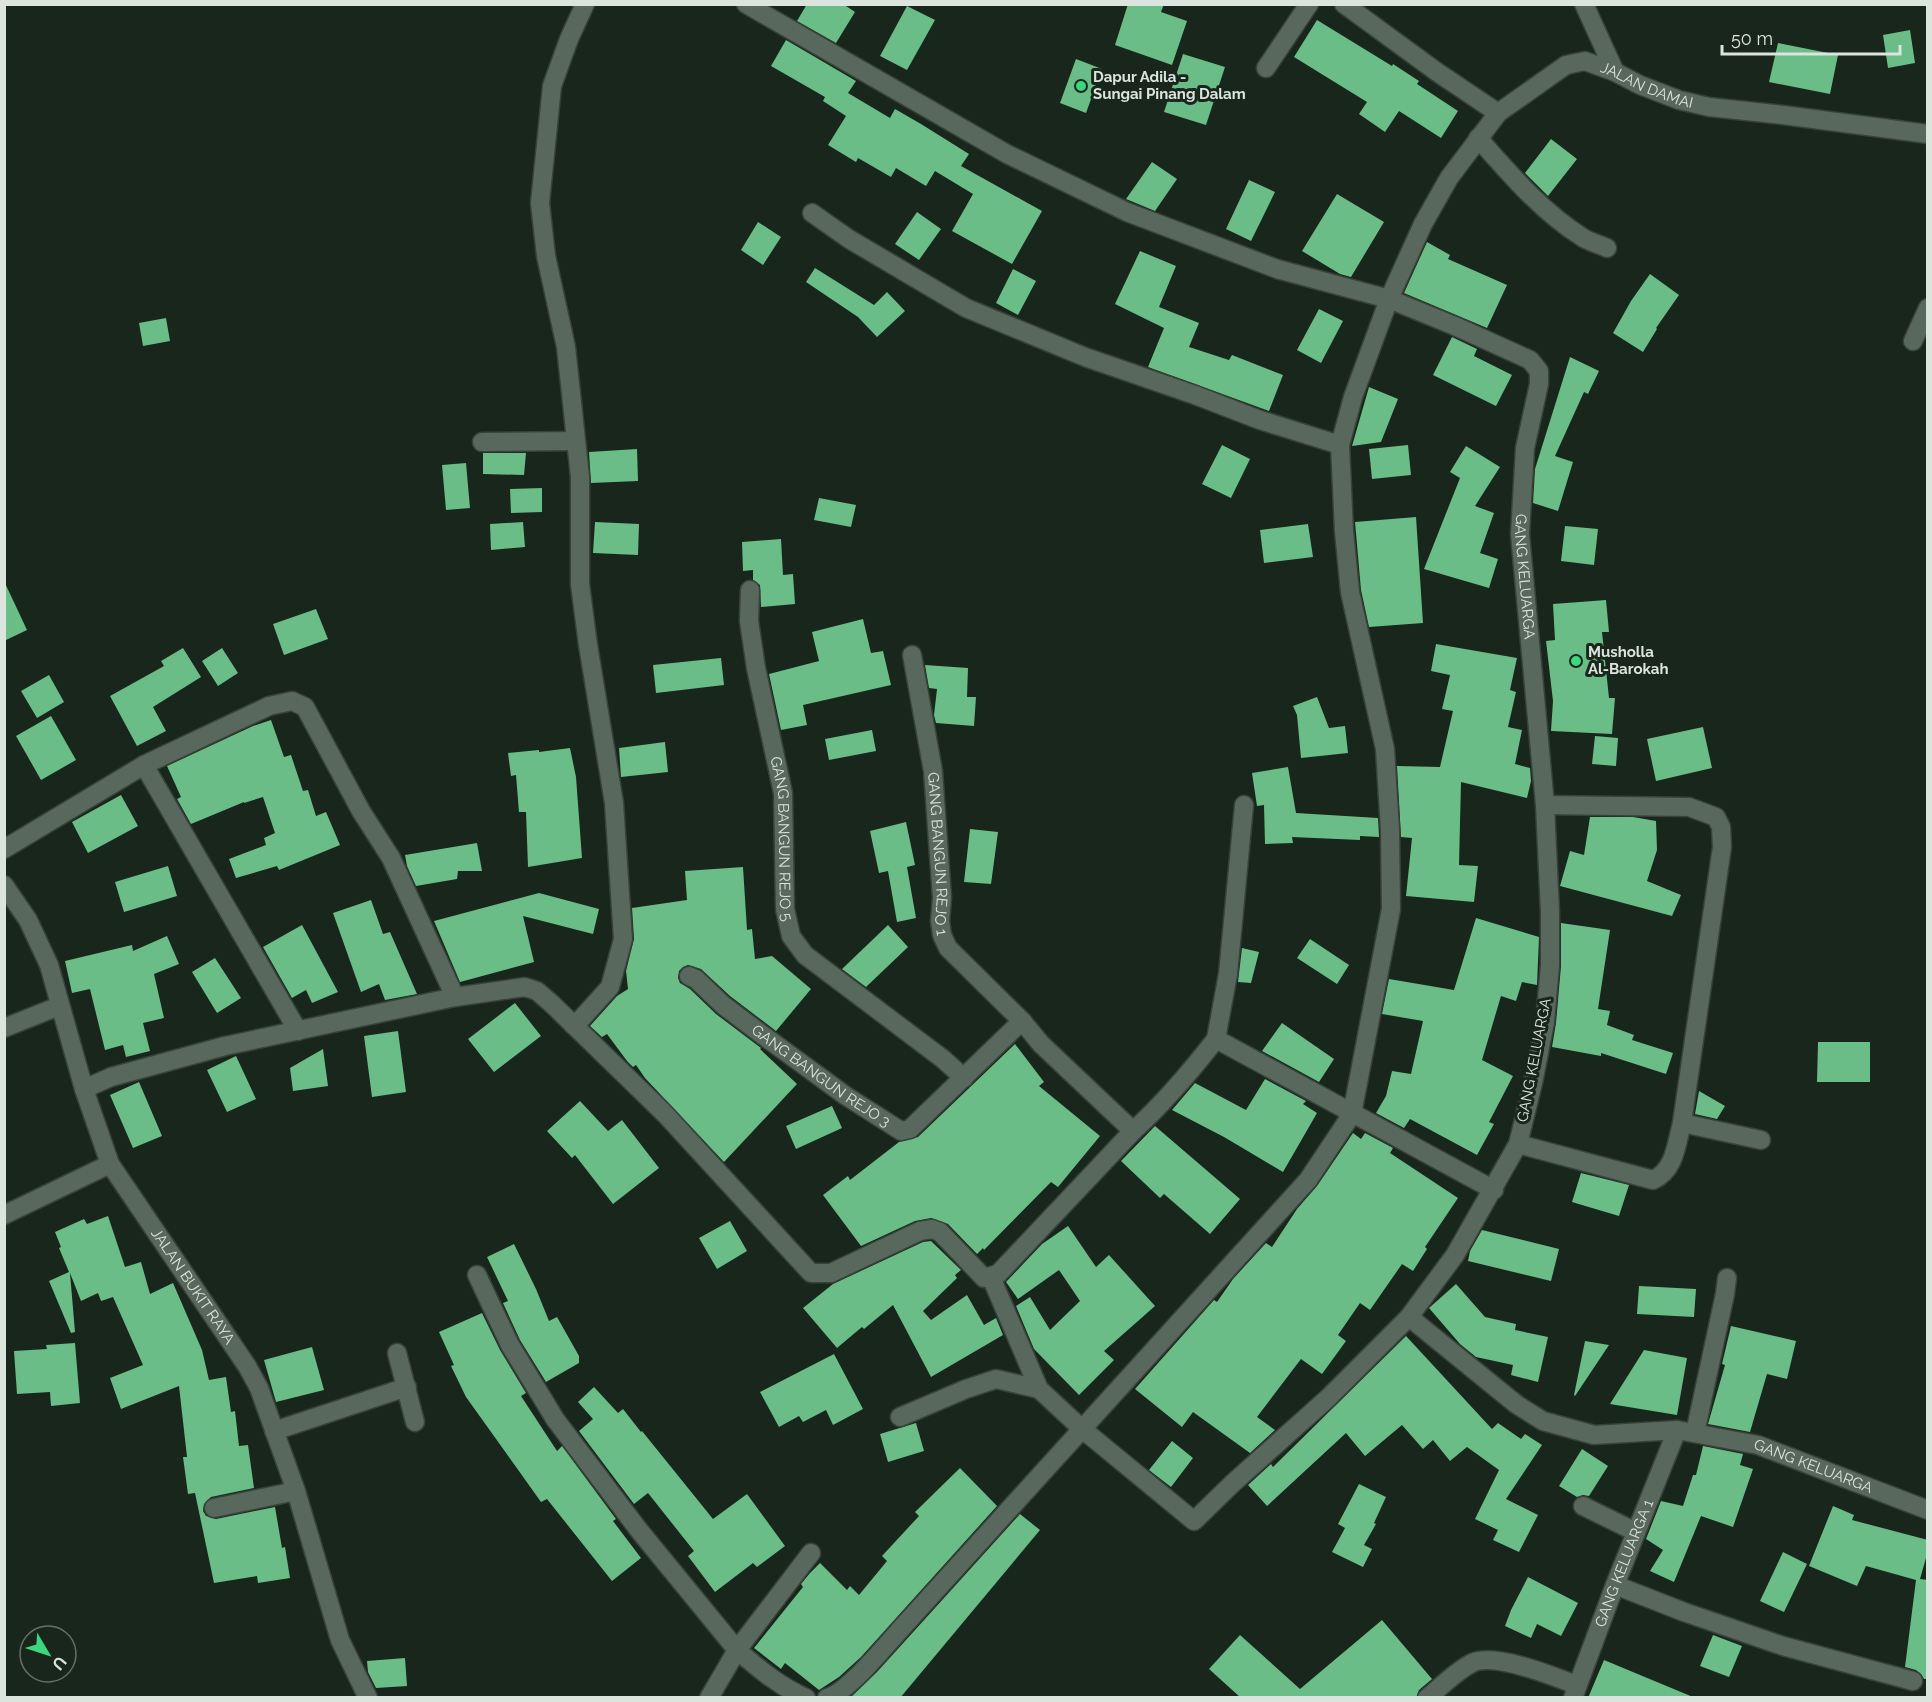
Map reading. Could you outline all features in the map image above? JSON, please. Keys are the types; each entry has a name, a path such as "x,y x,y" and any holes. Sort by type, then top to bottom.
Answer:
{"street":[{"path":"573,1025 610,987 623,939 614,802 589,656 580,584 580,477 566,347 546,256 540,203 552,86 585,4"},
{"name":"GANG KELUARGA","path":"746,4 1007,154 1127,212 1277,269 1389,299 1530,360 1539,371 1539,384 1525,448 1520,534 1545,805 1550,912 1545,1022 1518,1144 1494,1190 1455,1255 1409,1317 1516,1404 1543,1420 1594,1435 1686,1432 1758,1445 1928,1510"},
{"path":"1266,68 1309,4"},
{"path":"1344,4 1437,72 1497,112"},
{"path":"1584,4 1615,72"},
{"name":"JALAN DAMAI","path":"1352,1114 1391,909 1390,830 1385,749 1350,592 1344,531 1340,445 1353,397 1389,299 1424,224 1449,178 1497,112 1566,65 1585,61 1679,100 1709,107 1928,134"},
{"path":"1478,138 1516,181 1546,210 1583,238 1607,248"},
{"path":"812,213 849,239 966,308 1085,357 1260,420 1340,445"},
{"path":"1913,341 1928,308"},
{"path":"482,442 575,441"},
{"name":"GANG BANGUN REJO 5","path":"750,590 749,621 756,668 783,793 785,909 791,936 805,955 878,1012 917,1038 964,1078"},
{"name":"GANG BANGUN REJO 1","path":"912,655 933,771 942,898 940,921 942,935 948,948 1022,1021"},
{"path":"4,849 144,765 269,706 292,701 305,707 362,811 391,858 455,997"},
{"path":"144,765 298,1031"},
{"path":"84,1089 111,1077 225,1046 455,997 525,987 537,991 665,1114 811,1272 831,1273 921,1231 932,1229 940,1232 984,1278 991,1277 998,1274 1133,1131 1150,1116 1216,1039 1228,974 1244,805"},
{"path":"1518,1144 1653,1180 1662,1176 1670,1166 1682,1124 1722,847 1721,827 1716,817 1689,807 1545,805"},
{"name":"JALAN BUKIT RAYA","path":"4,885 38,939 49,965 84,1089 110,1164 247,1366 259,1388 296,1491 340,1640 368,1698"},
{"name":"GANG BANGUN REJO 3","path":"689,976 696,979 723,1005 768,1039 846,1096 901,1131 910,1129 1022,1021"},
{"path":"4,1028 59,1006"},
{"path":"1022,1021 1041,1044 1133,1131"},
{"path":"1216,1039 1494,1190"},
{"path":"827,1698 836,1696 863,1670 1308,1180 1352,1114"},
{"path":"1682,1124 1761,1140"},
{"path":"4,1215 110,1164"},
{"path":"477,1275 510,1345 555,1419 638,1529 737,1650 765,1675 806,1698"},
{"path":"991,1277 1039,1389 1081,1428 1194,1521 1328,1398 1409,1317"},
{"name":"GANG KELUARGA 1","path":"1575,1691 1636,1532 1686,1432 1727,1278"},
{"path":"397,1353 415,1422"},
{"path":"900,1417 996,1379 1039,1389"},
{"path":"274,1431 407,1387"},
{"path":"214,1508 296,1491"},
{"path":"1583,1506 1636,1532"},
{"path":"709,1698 737,1650 811,1553"},
{"path":"1615,1585 1684,1612 1783,1646 1913,1681"},
{"path":"1427,1698 1471,1663 1482,1660 1492,1660 1533,1670 1575,1691"}],"building":[{"path":"807,4 843,4 855,12 836,43 797,21"},
{"path":"1128,4 1164,4 1161,12 1187,21 1172,65 1115,45"},
{"path":"907,6 935,20 907,70 880,56"},
{"path":"1317,20 1392,66 1393,64 1419,81 1417,84 1458,111 1441,138 1399,111 1385,132 1359,114 1367,102 1294,57"},
{"path":"1910,30 1915,63 1888,68 1883,35"},
{"path":"786,40 856,81 848,93 890,118 895,109 921,124 969,154 961,166 1042,211 1012,264 952,231 973,194 935,171 926,186 896,168 891,177 858,158 856,162 828,145 846,116 823,101 825,97 771,66"},
{"path":"1778,43 1838,55 1830,94 1769,82"},
{"path":"1183,54 1225,67 1206,125 1164,112"},
{"name":"Dapur Adila - Sungai Pinang Dalam","path":"1076,59 1102,69 1086,113 1060,103"},
{"path":"1551,139 1577,159 1548,196 1525,173"},
{"path":"1152,162 1177,179 1155,211 1126,199"},
{"path":"1249,180 1275,192 1251,241 1226,229"},
{"path":"1337,194 1384,222 1351,277 1340,274 1302,251"},
{"path":"917,212 941,229 919,260 895,244"},
{"path":"758,222 781,237 763,265 741,250"},
{"path":"1427,242 1450,255 1448,259 1507,285 1487,328 1404,293"},
{"path":"1140,251 1176,266 1159,307 1199,323 1189,347 1229,360 1232,355 1283,375 1269,411 1148,367 1164,328 1115,304"},
{"path":"815,268 874,305 887,292 905,311 877,337 858,317 806,282"},
{"path":"1013,269 1036,281 1018,315 996,303"},
{"path":"1650,274 1679,295 1656,328 1643,352 1613,333"},
{"path":"1319,309 1343,321 1321,363 1297,350"},
{"path":"166,318 170,341 143,346 139,323"},
{"path":"1452,337 1477,349 1474,356 1512,375 1496,406 1433,375"},
{"path":"1570,357 1599,371 1588,394 1584,392 1555,456 1573,462 1558,511 1533,503 1535,469"},
{"path":"1369,387 1398,399 1381,442 1352,446"},
{"path":"1222,445 1250,459 1231,498 1202,484"},
{"path":"1408,445 1411,475 1372,479 1369,449"},
{"path":"1466,446 1500,467 1475,506 1494,513 1480,553 1498,559 1489,588 1424,569 1460,478 1450,472"},
{"path":"637,449 638,481 591,483 589,452"},
{"path":"483,453 526,453 524,475 483,474"},
{"path":"466,463 470,508 446,510 442,465"},
{"path":"542,488 542,512 511,513 510,489"},
{"path":"819,498 856,505 851,527 814,520"},
{"path":"1416,517 1423,623 1369,627 1361,590 1355,522"},
{"path":"523,522 525,547 491,550 490,524"},
{"path":"595,522 639,524 638,555 593,553"},
{"path":"1308,524 1313,557 1264,563 1260,530"},
{"path":"1565,526 1598,529 1594,565 1561,561"},
{"path":"781,539 783,575 793,574 795,604 761,607 760,585 753,580 753,570 743,571 742,542"},
{"path":"4,581 27,630 4,641"},
{"path":"1606,600 1609,632 1602,632 1609,698 1615,698 1612,734 1551,731 1553,701 1546,641 1555,640 1553,604"},
{"path":"316,609 328,639 284,655 273,624"},
{"path":"863,619 871,653 883,651 891,685 803,705 807,725 781,730 769,674 819,661 812,632"},
{"path":"1436,644 1517,658 1510,690 1516,692 1508,727 1522,730 1515,764 1530,768 1531,781 1527,798 1461,782 1459,865 1478,866 1474,902 1406,896 1412,838 1401,837 1397,766 1440,767 1453,711 1442,709 1450,675 1431,671"},
{"path":"183,648 201,677 153,707 166,731 137,746 110,696 164,666 161,661"},
{"path":"222,648 238,673 218,686 202,661"},
{"path":"721,658 724,685 656,693 653,665"},
{"path":"925,665 968,668 967,697 976,697 974,726 936,723 934,715 937,689 929,688"},
{"path":"49,675 64,702 37,718 21,691"},
{"path":"1317,697 1329,728 1345,726 1348,753 1301,758 1297,715 1293,706"},
{"path":"51,716 76,760 41,780 16,736"},
{"path":"271,720 284,757 291,755 303,791 308,790 316,816 326,812 340,845 279,870 277,866 236,878 229,859 266,845 264,838 275,833 263,797 244,802 191,824 177,799 181,797 167,766"},
{"path":"1703,727 1712,768 1656,781 1647,739"},
{"path":"872,730 876,751 829,760 825,739"},
{"path":"1595,736 1618,738 1616,766 1592,764"},
{"path":"665,742 668,772 621,777 619,748"},
{"path":"570,748 576,777 582,858 528,867 526,812 519,812 516,775 511,776 508,753"},
{"path":"1288,767 1296,813 1378,818 1379,837 1360,836 1360,840 1292,837 1293,843 1265,844 1264,805 1257,806 1252,773"},
{"path":"121,795 138,826 88,853 72,822"},
{"path":"1590,817 1633,817 1656,821 1657,850 1647,881 1681,895 1672,916 1560,886 1570,851 1584,855"},
{"path":"906,822 915,865 907,867 916,918 897,922 888,871 879,873 870,831"},
{"path":"970,829 998,832 991,884 964,882"},
{"path":"477,843 482,871 458,871 457,879 416,886 405,855"},
{"path":"168,866 177,896 124,912 115,882"},
{"path":"743,867 747,930 752,929 755,959 772,956 811,989 776,1031 730,996 701,969 688,965 679,971 680,983 761,1048 797,1084 724,1162 645,1078 636,1065 633,1067 627,1061 607,1034 602,1037 590,1026 617,996 628,989 626,971 634,939 632,908 687,900 685,871"},
{"path":"539,893 599,909 593,934 523,916 534,962 460,982 434,921"},
{"path":"371,900 383,934 390,932 417,994 385,1000 379,984 361,992 333,913"},
{"path":"1476,918 1539,937 1537,985 1522,982 1516,1001 1501,996 1482,1060 1513,1076 1489,1122 1494,1124 1477,1155 1410,1119 1404,1128 1376,1113 1386,1096 1392,1071 1411,1074 1423,1021 1382,1014 1389,979 1454,990"},
{"path":"1561,923 1610,930 1598,1009 1610,1011 1607,1025 1634,1035 1632,1040 1673,1053 1666,1074 1601,1053 1601,1056 1552,1047 1561,966"},
{"path":"302,925 338,992 312,1003 306,990 292,998 263,947"},
{"path":"888,925 908,947 866,987 842,969"},
{"path":"167,936 179,964 154,974 164,1018 143,1023 150,1051 126,1057 123,1045 105,1050 90,989 72,993 65,961 132,945 133,951"},
{"path":"1310,939 1349,965 1337,984 1297,958"},
{"path":"1242,948 1259,952 1251,983 1238,982"},
{"path":"215,958 241,998 217,1013 192,972"},
{"path":"515,1003 541,1036 494,1072 468,1039"},
{"path":"1282,1023 1334,1059 1319,1082 1262,1051"},
{"path":"398,1031 406,1092 372,1097 364,1036"},
{"path":"1818,1042 1870,1042 1870,1082 1817,1082"},
{"path":"1015,1044 1044,1082 1039,1086 1100,1136 1058,1187 1051,1182 984,1250 983,1248 977,1254 948,1224 931,1218 915,1221 861,1246 823,1195 848,1176 850,1180 899,1142 918,1137"},
{"path":"323,1049 328,1086 293,1091 290,1068"},
{"path":"236,1056 256,1099 227,1112 207,1070"},
{"path":"1265,1079 1306,1101 1303,1104 1317,1113 1283,1172 1172,1110 1195,1083 1246,1110"},
{"path":"139,1082 162,1136 133,1148 110,1095"},
{"path":"1699,1091 1725,1106 1717,1119 1695,1114"},
{"path":"580,1101 608,1131 622,1120 659,1168 613,1204 575,1155 572,1158 547,1131"},
{"path":"832,1106 842,1128 796,1149 786,1126"},
{"path":"1155,1126 1240,1199 1210,1234 1164,1194 1160,1198 1121,1161"},
{"path":"1353,1133 1361,1139 1365,1133 1393,1148 1390,1153 1458,1198 1425,1247 1427,1249 1413,1271 1402,1264 1370,1310 1360,1303 1338,1335 1346,1341 1322,1374 1301,1359 1257,1417 1275,1430 1250,1453 1193,1412 1182,1427 1135,1389 1214,1300 1217,1302 1233,1279 1266,1243 1272,1247"},
{"path":"1581,1173 1629,1185 1619,1216 1572,1202"},
{"path":"108,1216 125,1267 141,1262 150,1294 173,1283 202,1350 209,1380 226,1377 231,1412 235,1411 239,1446 248,1445 254,1488 211,1497 204,1504 203,1511 206,1516 216,1519 275,1507 290,1578 258,1583 257,1576 214,1583 195,1493 188,1494 183,1457 187,1457 179,1386 121,1409 110,1378 143,1365 113,1297 101,1301 98,1293 81,1301 70,1273 75,1332 71,1333 49,1281 69,1272 55,1232 84,1219 87,1224"},
{"path":"730,1221 747,1251 717,1269 699,1238"},
{"path":"1068,1226 1096,1267 1109,1255 1155,1306 1104,1351 1114,1360 1079,1395 1034,1349 1016,1306 1030,1297 1050,1330 1080,1301 1059,1270 1018,1299 1006,1282 1042,1244"},
{"path":"1482,1230 1559,1249 1551,1281 1468,1261 1470,1251"},
{"path":"931,1241 961,1270 955,1275 957,1278 923,1311 931,1320 967,1295 984,1325 996,1318 1003,1335 931,1377 893,1305 837,1348 803,1308 833,1284 923,1242"},
{"path":"514,1244 549,1321 557,1317 579,1356 579,1363 546,1382 520,1340 503,1303 508,1301 487,1257"},
{"path":"1456,1284 1485,1317 1516,1324 1515,1330 1548,1337 1538,1382 1511,1375 1513,1365 1476,1357 1460,1344 1429,1308"},
{"path":"1639,1286 1696,1289 1694,1317 1637,1314"},
{"path":"482,1313 500,1350 526,1393 521,1396 557,1451 562,1446 616,1519 613,1521 641,1558 612,1581 547,1499 541,1502 466,1397 451,1366 454,1365 439,1332"},
{"path":"1731,1326 1796,1341 1787,1379 1767,1374 1750,1432 1708,1424 1725,1365 1722,1364"},
{"path":"1406,1336 1492,1429 1498,1423 1521,1439 1525,1434 1542,1445 1506,1499 1538,1515 1519,1552 1493,1540 1498,1530 1475,1519 1499,1470 1467,1447 1450,1461 1433,1440 1423,1449 1402,1425 1365,1456 1346,1433 1267,1506 1248,1485 1271,1464 1273,1467"},
{"path":"1585,1341 1609,1345 1575,1396 1574,1395"},
{"path":"75,1343 80,1403 51,1406 50,1392 17,1394 14,1351 47,1349 46,1345"},
{"path":"312,1347 324,1390 276,1402 264,1360"},
{"path":"1644,1350 1687,1358 1677,1415 1610,1404"},
{"path":"834,1354 863,1409 833,1425 826,1410 803,1422 799,1416 779,1427 760,1392"},
{"path":"594,1387 618,1413 623,1409 713,1519 747,1494 785,1546 757,1567 753,1563 715,1592 688,1556 694,1551 648,1493 634,1504 579,1431 593,1419 578,1402"},
{"path":"916,1423 924,1451 888,1462 880,1434"},
{"path":"1172,1441 1193,1458 1171,1487 1149,1470"},
{"path":"1703,1446 1743,1454 1740,1465 1753,1469 1733,1527 1701,1516 1674,1582 1650,1571 1663,1550 1646,1539 1661,1501 1683,1506 1693,1475 1696,1475"},
{"path":"1582,1449 1608,1466 1589,1496 1577,1497 1559,1486"},
{"path":"960,1468 997,1506 861,1657 839,1677 819,1690 785,1663 781,1669 754,1648 803,1587 801,1584 820,1563 847,1590 850,1586 859,1595 887,1561 882,1556 919,1516 915,1512"},
{"path":"1359,1484 1386,1497 1374,1523 1376,1524 1364,1545 1372,1549 1363,1567 1332,1552 1345,1528 1338,1524"},
{"path":"1833,1506 1854,1515 1852,1520 1928,1540 1928,1551 1920,1579 1928,1580 1928,1679 1924,1679 1916,1670 1905,1667 1916,1580 1866,1566 1857,1586 1809,1566"},
{"path":"1020,1514 1040,1530 900,1698 850,1698 877,1672"},
{"path":"1783,1552 1807,1564 1784,1612 1760,1601"},
{"path":"1528,1577 1578,1603 1561,1636 1537,1624 1531,1638 1505,1626"},
{"path":"1382,1620 1432,1679 1419,1690 1416,1698 1241,1698 1209,1669 1240,1635 1300,1689"},
{"path":"1713,1635 1742,1646 1729,1677 1700,1666"},
{"path":"405,1658 407,1686 376,1688 368,1672 367,1661"},
{"path":"1604,1660 1693,1697 1693,1698 1588,1698"}],"place":[{"name":"Dapur Adila - Sungai Pinang Dalam","path":"1081,86"},
{"name":"Musholla Al-Barokah","path":"1576,661"}]}
